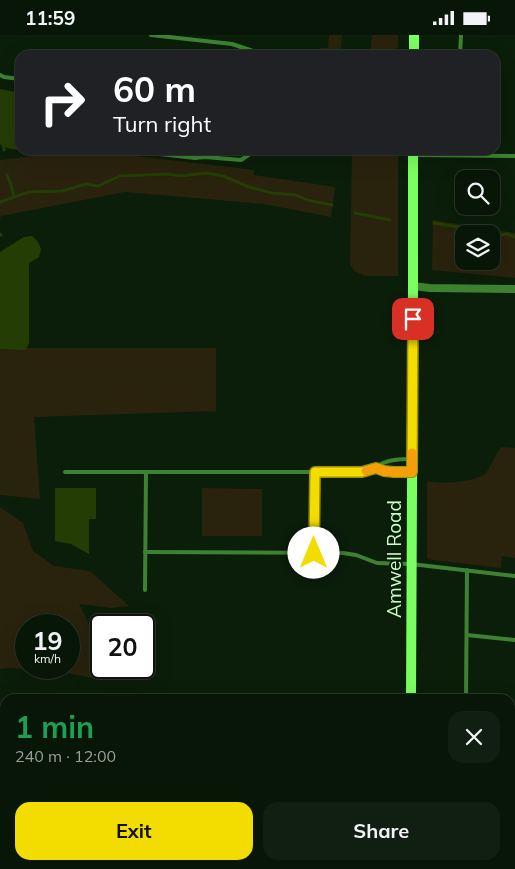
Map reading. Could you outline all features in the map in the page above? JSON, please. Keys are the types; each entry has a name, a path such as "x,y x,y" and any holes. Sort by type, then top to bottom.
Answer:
{"main road":[{"path":"414,35 414,50"},
{"name":"Amwell Road","path":"411,694 413,155"}],"street":[{"path":"414,286 430,288 515,289"}],"lane":[{"path":"151,35 188,37 232,44 250,50"},
{"path":"201,40 202,35"},
{"path":"460,35 460,50"},
{"path":"0,75 15,78"},
{"path":"169,155 241,160 248,155"},
{"path":"490,155 515,156"},
{"path":"65,472 362,472 376,468 386,462 398,459 412,459"},
{"path":"376,468 384,471 412,472"},
{"path":"145,590 146,472"},
{"path":"314,553 315,472"},
{"path":"145,552 343,553 356,555 377,563 412,564 515,575"},
{"path":"466,694 467,570"},
{"path":"466,635 515,640"}],"shaded area":[{"path":"329,35 342,35 341,49 347,50 320,50 320,48 328,48"},
{"path":"372,35 398,35 398,47 395,50 370,50"},
{"path":"0,89 15,92 15,149 0,144"},
{"path":"42,155 127,155 254,170 254,175 335,187 331,217 264,204 125,192 1,216 0,219 0,160"},
{"path":"352,155 398,155 398,276 365,276 354,271 350,264"},
{"path":"433,220 465,225 455,225 455,270 500,270 500,231 515,233 515,278 432,270"},
{"path":"32,236 38,242 41,249 39,257 29,263 29,343 26,350 0,349 0,252 24,237"},
{"path":"0,348 216,348 216,411 34,417 40,499 0,495"},
{"path":"501,447 515,448 515,558 502,556 501,568 427,558 427,481 456,482 479,477 487,472"},
{"path":"55,488 96,488 96,519 89,519 89,554 71,544 55,541"},
{"path":"202,488 262,489 262,536 202,536"},
{"path":"0,507 23,523 33,551 54,566 90,571 129,606 111,608 79,604 90,627 90,678 80,676 80,614 15,614 15,668 0,669"}],"waterway":[{"path":"3,142 4,150"},
{"path":"0,202 29,192 62,191 86,184 98,186 120,176 167,174 181,176 206,173 223,176 249,187 272,193 296,195 307,200 332,205"},
{"path":"7,175 14,197"},
{"path":"355,213 390,220"},
{"path":"434,223 493,231 500,235 508,234 515,237"}],"slow traffic":[{"path":"366,471 376,468 384,471 412,472 412,453"}],"route":[{"path":"314,553 315,472 362,472 376,468 384,471 412,472 413,319"}]}
